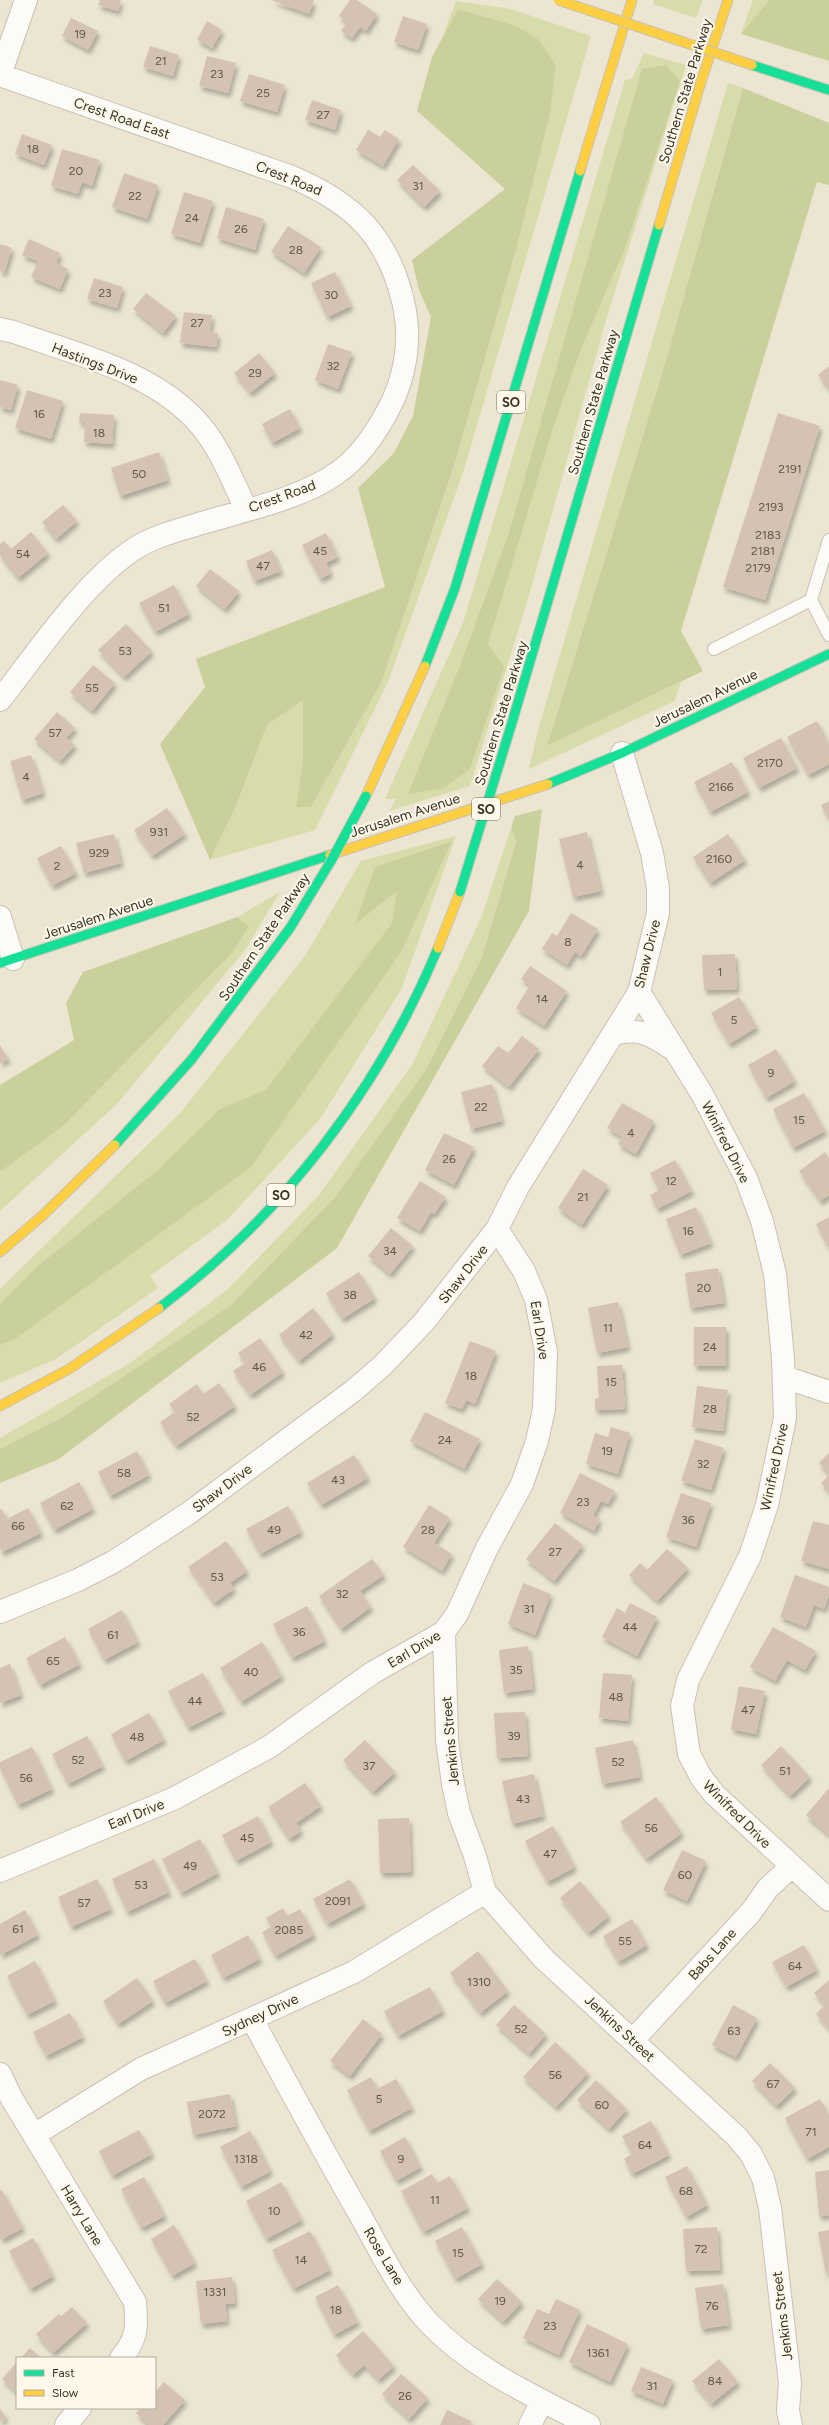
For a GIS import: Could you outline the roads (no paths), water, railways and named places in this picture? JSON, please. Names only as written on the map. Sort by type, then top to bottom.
[{"type":"main road","points":[[558,0],[829,90]]},
{"type":"main road","name":"Southern State Parkway","points":[[0,1252],[68,1192],[149,1110],[225,1019],[290,928],[331,861],[366,796],[417,687],[455,588],[632,0]]},
{"type":"main road","name":"Southern State Parkway","points":[[0,1406],[69,1368],[145,1319],[202,1273],[286,1189],[365,1087],[390,1045],[427,975],[460,892],[511,726],[700,85],[728,0]]},
{"type":"main road","name":"Jerusalem Avenue","points":[[7,961],[547,784],[622,752],[829,654]]},
{"type":"street","points":[[0,75],[26,0]]},
{"type":"street","name":"Crest Road East","points":[[0,75],[244,160]]},
{"type":"street","name":"Crest Road","points":[[0,700],[88,589],[114,564],[136,548],[160,536],[300,493],[331,478],[361,452],[379,428],[398,390],[405,362],[408,329],[400,287],[389,262],[376,239],[353,212],[334,197],[309,184],[244,160]]},
{"type":"street","name":"Hastings Drive","points":[[0,329],[134,376],[178,402],[202,427],[217,449],[246,509]]},
{"type":"street","name":"Shaw Drive","points":[[0,1612],[78,1580],[115,1561],[189,1513],[353,1391],[382,1366],[424,1322],[497,1229],[518,1187],[639,992],[658,914],[658,888],[652,853],[622,752]]},
{"type":"street","points":[[0,917],[7,961]]},
{"type":"street","name":"Winifred Drive","points":[[639,992],[702,1094],[746,1178],[762,1221],[775,1274],[784,1377],[785,1418],[767,1505],[750,1556],[727,1606],[698,1657],[688,1680],[682,1706],[689,1754],[701,1777],[714,1794],[791,1867],[829,1900]]},
{"type":"street","points":[[613,1034],[625,1031],[646,1033],[675,1051]]},
{"type":"street","name":"Earl Drive","points":[[0,1871],[175,1798],[268,1747],[372,1674],[444,1632],[457,1614],[487,1548],[522,1484],[537,1442],[544,1409],[546,1352],[536,1300],[524,1271],[497,1229]]},
{"type":"street","points":[[784,1377],[829,1392]]},
{"type":"street","name":"Jenkins Street","points":[[444,1632],[447,1740],[453,1784],[459,1813],[475,1856],[485,1892],[544,1959],[736,2136],[751,2154],[763,2178],[770,2208],[790,2383],[788,2411],[791,2425]]},
{"type":"street","name":"Babs Lane","points":[[633,2040],[751,1912],[768,1888],[791,1867]]},
{"type":"street","name":"Sydney Drive","points":[[34,2135],[141,2069],[360,1968],[485,1892]]},
{"type":"street","name":"Rose Lane","points":[[252,2019],[301,2111],[378,2246],[418,2311],[432,2326],[478,2366],[589,2425]]},
{"type":"street","name":"Harry Lane","points":[[0,2074],[12,2099],[134,2302],[137,2329],[130,2348],[122,2357]]},
{"type":"street","points":[[530,2425],[542,2401]]},
{"type":"street","points":[[66,2425],[79,2409]]},
{"type":"lane","points":[[829,540],[811,600],[829,635]]},
{"type":"lane","points":[[714,648],[811,600]]}]
